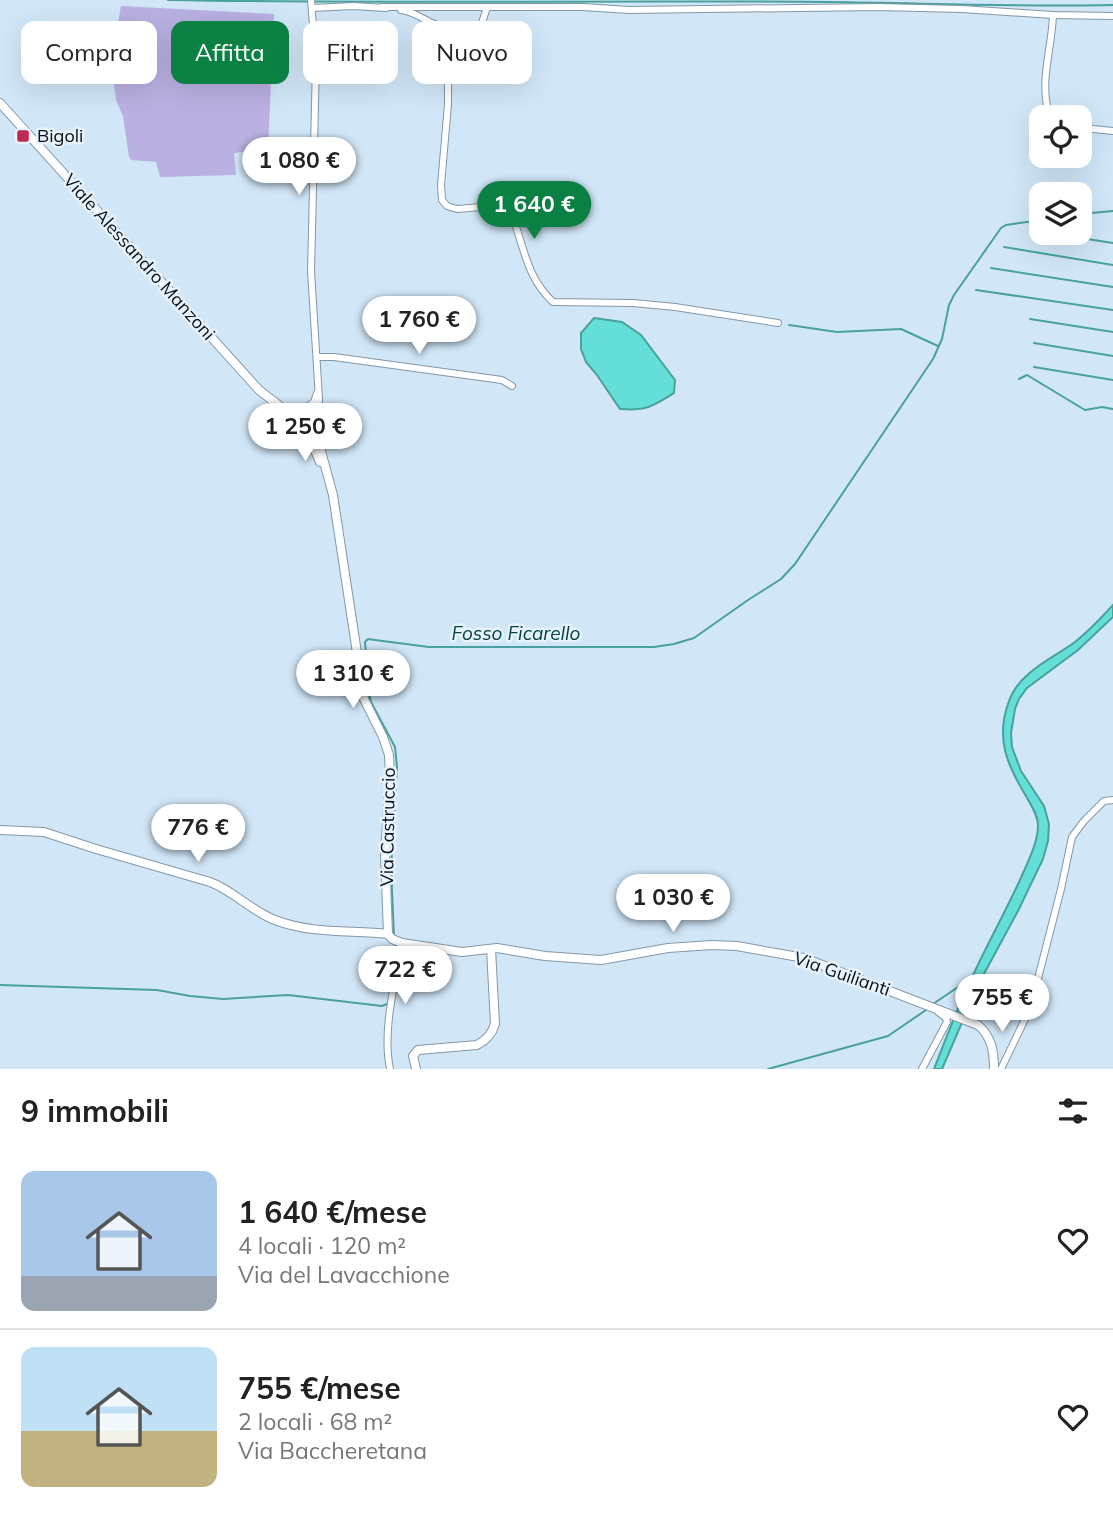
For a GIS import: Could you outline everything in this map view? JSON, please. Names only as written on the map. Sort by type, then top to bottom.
[{"type":"street","points":[[317,413],[319,399],[311,271],[316,63],[311,4],[382,7],[583,7],[629,10],[878,7],[1113,16]]},
{"type":"street","points":[[483,21],[487,6]]},
{"type":"street","points":[[382,7],[408,11],[428,21]]},
{"type":"street","points":[[1046,105],[1048,57],[1054,15]]},
{"type":"street","points":[[447,84],[442,200],[452,208],[507,206],[529,268],[537,284],[553,302],[633,303],[778,323]]},
{"type":"street","name":"Viale Alessandro Manzoni","points":[[0,103],[259,390],[281,407],[293,423]]},
{"type":"street","points":[[1092,129],[1113,131]]},
{"type":"street","points":[[317,357],[502,380],[512,386]]},
{"type":"street","points":[[318,384],[314,402],[295,415],[293,423],[298,432],[305,435],[313,446],[327,477]]},
{"type":"street","points":[[281,407],[314,410],[317,413],[321,421],[318,430],[319,444],[327,477]]},
{"type":"street","points":[[305,435],[318,430]]},
{"type":"street","name":"Via Castruccio","points":[[327,477],[333,495],[364,699],[389,755],[385,854],[395,940]]},
{"type":"street","points":[[1001,1069],[1026,1017],[1035,990],[1074,833],[1104,801],[1113,800]]},
{"type":"street","name":"Via Guilianti","points":[[0,830],[44,832],[210,882],[225,888],[250,908],[264,915],[305,929],[361,931],[462,952],[508,948],[545,956],[601,960],[668,948],[737,946],[804,958],[981,1027],[990,1041],[994,1054],[994,1069]]},
{"type":"street","points":[[390,1069],[387,1055],[395,940]]},
{"type":"street","points":[[416,1069],[413,1056],[418,1051],[477,1045],[493,1031],[495,1024],[491,949]]},
{"type":"street","points":[[922,1069],[947,1022],[937,1009]]},
{"type":"shaded area","points":[[121,6],[274,14],[274,21],[171,21],[171,84],[271,84],[268,149],[234,153],[236,175],[160,177],[156,162],[131,160],[114,84],[157,84],[157,21],[118,21]]},
{"type":"shaded area","points":[[594,318],[622,322],[641,335],[675,380],[674,393],[649,407],[620,409],[586,362],[581,349],[581,333]]},
{"type":"shaded area","points":[[1113,605],[1113,617],[1078,650],[1027,688],[1015,709],[1012,747],[1021,771],[1044,806],[1049,824],[1048,841],[1043,859],[979,983],[942,1069],[934,1069],[964,995],[1018,884],[1037,837],[1036,814],[1013,773],[1005,751],[1003,727],[1009,701],[1028,674],[1075,642]]},
{"type":"waterway","points":[[168,0],[1113,5]]},
{"type":"waterway","name":"Fosso Ficarello","points":[[1092,213],[1113,211]]},
{"type":"waterway","name":"Fosso Ficarello","points":[[394,936],[391,868],[397,767],[395,747],[371,702],[365,642],[368,639],[429,647],[654,647],[694,638],[781,579],[795,564],[933,359],[942,339],[949,305],[954,295],[1001,228],[1029,222]]},
{"type":"waterway","points":[[1092,240],[1113,243]]},
{"type":"waterway","points":[[1004,247],[1113,265]]},
{"type":"waterway","points":[[991,268],[1113,287]]},
{"type":"waterway","points":[[976,290],[1113,310]]},
{"type":"waterway","points":[[1030,319],[1113,332]]},
{"type":"waterway","points":[[789,325],[837,332],[901,329],[938,346]]},
{"type":"waterway","points":[[1034,343],[1113,356]]},
{"type":"waterway","points":[[1034,367],[1113,380]]},
{"type":"waterway","points":[[1019,379],[1027,375],[1085,410],[1102,407],[1113,409]]},
{"type":"waterway","name":"Fosso Ficarello","points":[[394,967],[395,945]]},
{"type":"waterway","points":[[933,1004],[970,981]]},
{"type":"waterway","name":"Fosso Ficarello","points":[[0,985],[157,990],[223,999],[288,995],[382,1006],[389,1003]]},
{"type":"waterway","points":[[768,1069],[888,1036],[926,1010]]},
{"type":"place","name":"Bigoli","points":[[23,136]]}]
